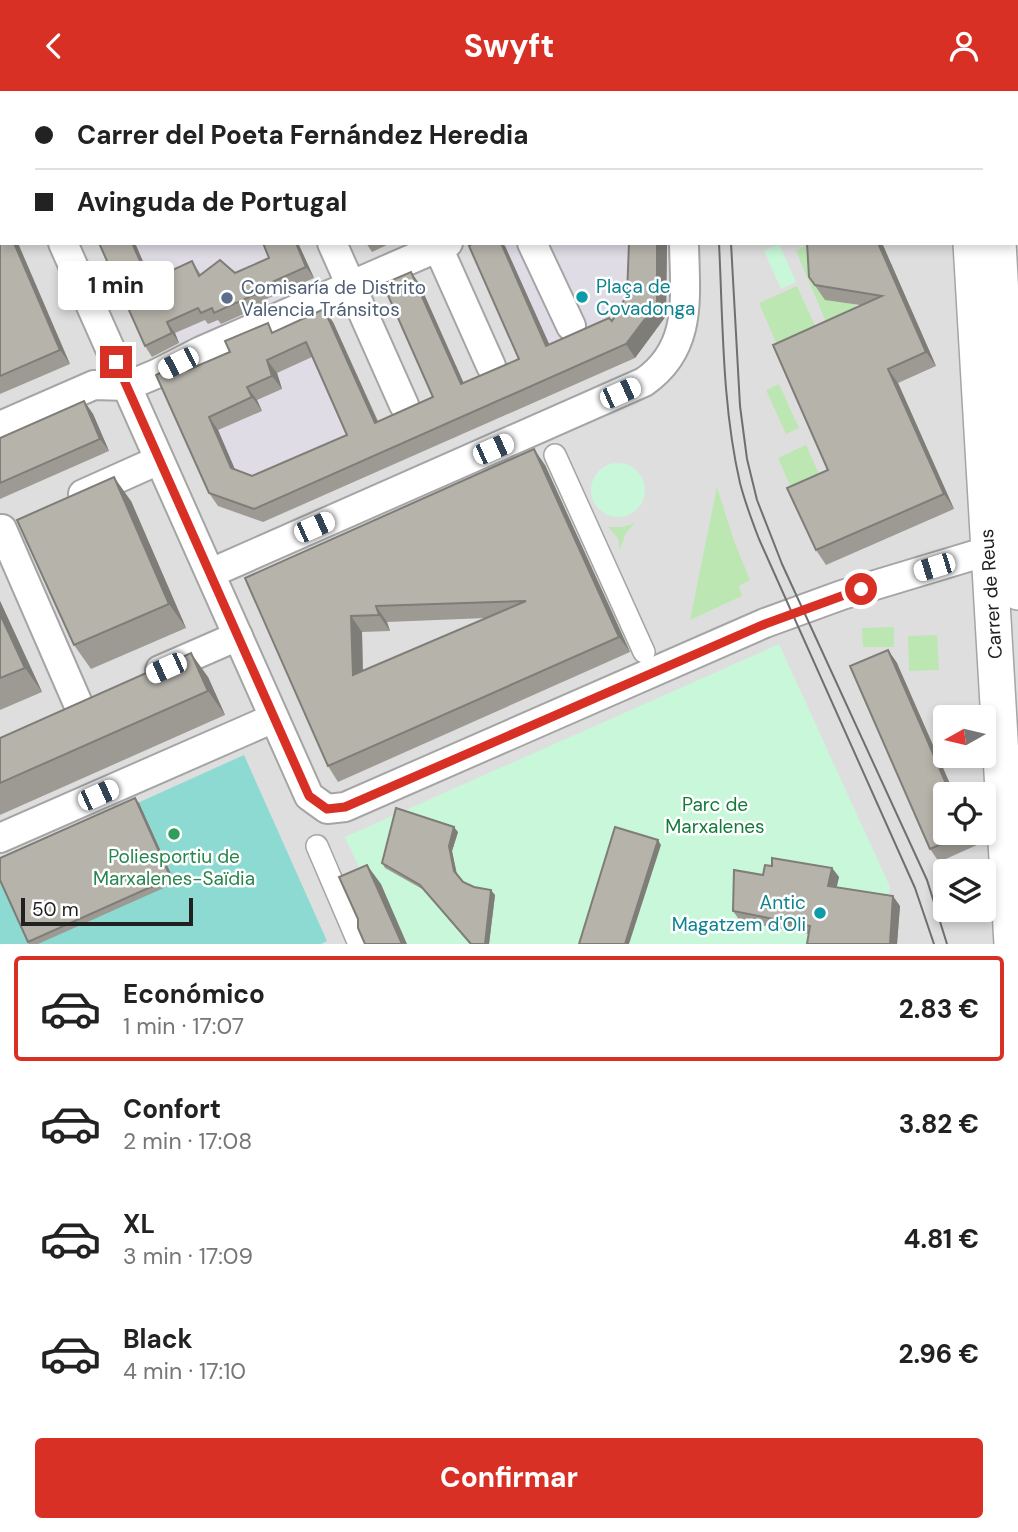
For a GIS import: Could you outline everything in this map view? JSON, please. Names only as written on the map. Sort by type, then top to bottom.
[{"type":"street","points":[[64,245],[309,796],[327,809],[345,807],[803,609],[1007,543]]},
{"type":"street","points":[[333,245],[404,405]]},
{"type":"street","points":[[0,426],[94,385],[127,386],[441,245],[491,366]]},
{"type":"street","points":[[533,245],[570,326]]},
{"type":"street","points":[[211,573],[644,383],[660,371],[671,357],[680,338],[684,317],[684,245]]},
{"type":"street","name":"Carrer de Reus","points":[[971,245],[1007,543],[1018,592]]},
{"type":"street","name":"Carrer de Reus","points":[[998,245],[1012,378],[1007,543],[1012,944]]},
{"type":"street","points":[[555,455],[644,652]]},
{"type":"street","points":[[61,503],[159,460]]},
{"type":"street","points":[[9,526],[80,705]]},
{"type":"street","points":[[138,680],[238,636]]},
{"type":"street","points":[[0,838],[274,718]]},
{"type":"street","points":[[317,846],[359,944]]},
{"type":"shaded area","points":[[0,245],[1018,245],[1018,944],[0,944]]},
{"type":"shaded area","points":[[136,245],[267,245],[356,448],[240,481],[165,386],[153,360],[181,347]],"holes":[[[273,295],[262,301],[264,307],[222,326],[219,319],[209,324],[206,319]],[[301,362],[275,373],[254,394],[223,377]]]},
{"type":"shaded area","name":"Plaça de Covadonga","points":[[472,245],[638,245],[636,308],[556,359],[506,247],[478,259]]},
{"type":"shaded area","name":"Poliesportiu de Marxalenes-Saïdia","points":[[244,755],[327,941],[321,944],[0,944],[0,865]]},
{"type":"green space","points":[[779,245],[796,282],[781,289],[764,251]]},
{"type":"green space","points":[[808,245],[830,245],[857,310],[827,324],[796,251]]},
{"type":"green space","points":[[797,286],[816,328],[777,345],[759,303]]},
{"type":"green space","points":[[779,384],[799,428],[786,434],[766,390]]},
{"type":"green space","points":[[806,445],[819,474],[791,488],[778,458]]},
{"type":"green space","points":[[623,463],[633,467],[641,475],[645,490],[641,505],[633,513],[613,517],[603,513],[595,505],[591,485],[595,475],[603,467]]},
{"type":"green space","points":[[717,487],[750,580],[739,586],[742,596],[690,620]]},
{"type":"green space","points":[[635,523],[626,533],[620,549],[618,538],[608,527],[623,527]]},
{"type":"green space","points":[[894,627],[894,647],[863,647],[862,628]]},
{"type":"green space","points":[[937,635],[939,670],[909,671],[908,636]]},
{"type":"green space","name":"Parc de Marxalenes","points":[[779,644],[890,887],[887,904],[900,906],[897,944],[407,944],[369,889],[345,837]]},
{"type":"building","points":[[0,245],[15,245],[60,350],[0,376]]},
{"type":"building","points":[[100,245],[133,245],[149,281],[192,261],[199,276],[220,260],[235,273],[269,258],[264,245],[297,245],[306,267],[254,290],[256,294],[214,313],[212,308],[201,313],[198,308],[167,322],[172,333],[145,346]]},
{"type":"building","points":[[502,245],[546,346],[609,318],[612,321],[627,295],[629,245],[657,245],[657,303],[626,344],[254,509],[209,493],[156,375],[184,361],[188,370],[230,352],[225,341],[268,323],[272,333],[324,309],[375,423],[433,397],[383,284],[411,272],[461,384],[519,359],[469,246]],"holes":[[[306,342],[347,435],[252,476],[231,468],[209,417],[252,397],[247,387],[272,376],[267,360]]]},
{"type":"building","points":[[807,245],[879,245],[926,352],[888,369],[944,494],[816,550],[787,488],[828,470],[773,345],[882,296],[815,285],[809,277]]},
{"type":"building","points":[[84,401],[100,439],[0,483],[0,438]]},
{"type":"building","points":[[534,449],[619,637],[328,766],[245,578]],"holes":[[[526,601],[353,675],[351,616],[379,615],[376,606]]]},
{"type":"building","points":[[114,477],[169,604],[74,645],[17,520]]},
{"type":"building","points":[[0,614],[25,668],[0,678]]},
{"type":"building","points":[[888,650],[933,754],[933,768],[939,768],[945,782],[933,782],[933,845],[939,845],[930,849],[850,666]]},
{"type":"building","points":[[191,653],[208,691],[0,783],[0,738]]},
{"type":"building","points":[[135,798],[171,878],[28,942],[0,880],[0,858]]},
{"type":"building","points":[[396,808],[454,827],[449,846],[454,871],[463,882],[491,890],[485,944],[471,944],[420,885],[382,863]]},
{"type":"building","points":[[615,827],[658,840],[625,944],[579,944]]},
{"type":"building","name":"Antic Magatzem d'Oli","points":[[772,858],[832,868],[828,886],[893,896],[890,944],[807,944],[810,926],[733,911],[734,870],[763,875],[765,865],[772,866]]},
{"type":"building","points":[[367,865],[402,944],[365,944],[358,928],[358,919],[339,877]]},
{"type":"tram line","points":[[719,245],[726,394],[734,454],[744,497],[759,539],[915,888],[934,944]]},
{"type":"tram line","points":[[731,245],[740,406],[747,459],[757,500],[782,564],[927,880],[947,944]]},
{"type":"place","name":"Plaça de Covadonga","points":[[582,297]]},
{"type":"place","name":"Comisaría de Distrito Valencia Tránsitos","points":[[227,298]]},
{"type":"place","name":"Poliesportiu de Marxalenes-Saïdia","points":[[174,834]]},
{"type":"place","name":"Antic Magatzem d'Oli","points":[[820,913]]},
{"type":"route","points":[[116,362],[309,796],[327,809],[345,807],[765,624],[861,589]]}]
